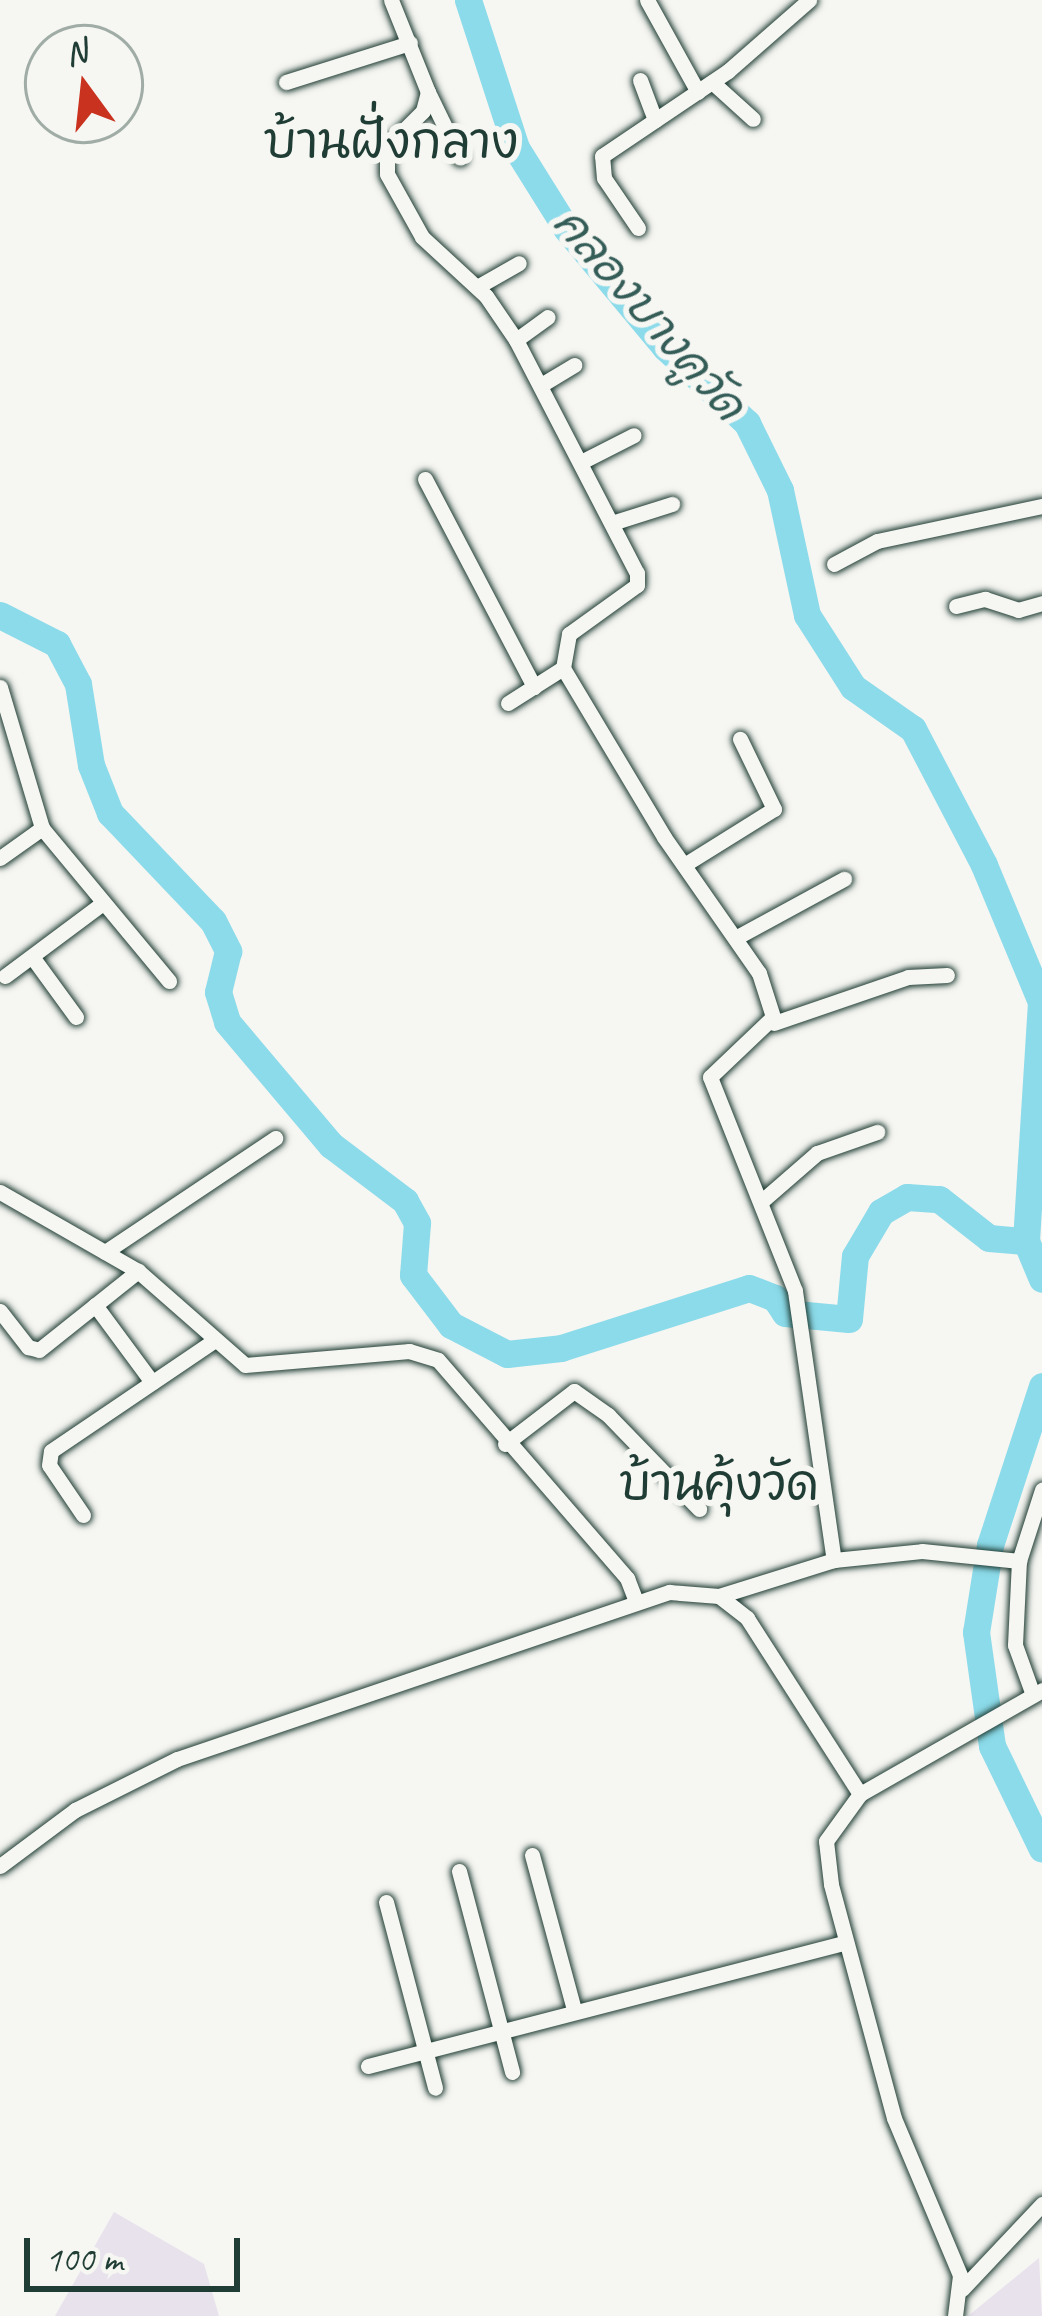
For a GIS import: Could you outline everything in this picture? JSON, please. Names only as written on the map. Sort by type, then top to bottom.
[{"type":"street","points":[[391,0],[460,158]]},
{"type":"street","points":[[647,0],[705,87],[752,119]]},
{"type":"street","points":[[638,228],[600,160],[705,87],[809,0]]},
{"type":"street","points":[[286,82],[410,43]]},
{"type":"street","points":[[640,80],[655,120]]},
{"type":"street","points":[[428,92],[383,164],[413,225],[477,287],[516,340],[615,522],[637,585],[569,634],[563,668],[684,865],[759,973],[774,1023]]},
{"type":"street","points":[[477,287],[519,263]]},
{"type":"street","points":[[516,340],[548,317]]},
{"type":"street","points":[[541,385],[574,365]]},
{"type":"street","points":[[580,462],[634,435]]},
{"type":"street","points":[[425,479],[534,687]]},
{"type":"street","points":[[615,522],[672,505]]},
{"type":"street","points":[[834,564],[877,542],[1042,506]]},
{"type":"street","points":[[956,605],[986,599],[1018,610],[1042,603]]},
{"type":"street","points":[[508,703],[563,668]]},
{"type":"street","points":[[0,687],[7,740],[42,828],[99,905],[169,981]]},
{"type":"street","points":[[684,865],[774,809],[740,740]]},
{"type":"street","points":[[0,858],[42,828]]},
{"type":"street","points":[[737,937],[844,879]]},
{"type":"street","points":[[5,976],[99,905]]},
{"type":"street","points":[[33,958],[76,1017]]},
{"type":"street","points":[[834,1560],[809,1429],[806,1348],[796,1300],[763,1200],[710,1077],[774,1023],[908,977],[947,975]]},
{"type":"street","points":[[763,1200],[817,1153],[877,1132]]},
{"type":"street","points":[[105,1252],[275,1138]]},
{"type":"street","points":[[0,1192],[139,1271],[245,1365],[409,1351],[438,1360],[505,1444],[627,1578],[636,1602]]},
{"type":"street","points":[[2,1318],[39,1350],[139,1271]]},
{"type":"street","points":[[95,1305],[152,1382]]},
{"type":"street","points":[[83,1515],[47,1458],[215,1340]]},
{"type":"street","points":[[505,1444],[574,1391],[608,1415],[699,1509]]},
{"type":"street","points":[[962,2289],[898,2132],[846,1942],[826,1841],[860,1794],[1038,1692],[1015,1646],[1014,1561],[1042,1490]]},
{"type":"street","points":[[0,1866],[75,1810],[177,1759],[669,1592],[719,1596],[834,1560],[937,1553],[1014,1561]]},
{"type":"street","points":[[719,1596],[761,1637],[860,1794]]},
{"type":"street","points":[[532,1855],[574,2010]]},
{"type":"street","points":[[459,1871],[512,2072]]},
{"type":"street","points":[[386,1902],[435,2088]]},
{"type":"street","points":[[368,2066],[846,1942]]},
{"type":"street","points":[[955,2316],[962,2289],[1042,2204]]},
{"type":"shaded area","points":[[114,2212],[204,2264],[219,2316],[55,2316]]},
{"type":"shaded area","points":[[1039,2258],[1042,2316],[968,2316]]},
{"type":"waterway","name":"คลองบางคูวัด","points":[[468,0],[516,148],[566,228],[665,347],[747,423],[780,490],[807,615],[853,687],[913,729],[984,865],[1041,1002],[1026,1241],[1042,1279]]},
{"type":"waterway","points":[[0,615],[57,644],[78,684],[91,765],[110,813],[213,921],[228,951],[218,992],[227,1022],[331,1145],[405,1201],[417,1223],[413,1275],[451,1325],[507,1354],[561,1348],[749,1288],[775,1298],[785,1313],[849,1319],[855,1256],[881,1212],[907,1197],[939,1199],[989,1238],[1026,1241]]},
{"type":"waterway","name":"คลองบางคูวัด","points":[[1042,1386],[990,1545],[976,1632],[992,1746],[1042,1849]]},
{"type":"district","name":"บ้านฝั่งกลาง","points":[[391,142]]},
{"type":"district","name":"บ้านคุ้งวัด","points":[[719,1484]]}]
